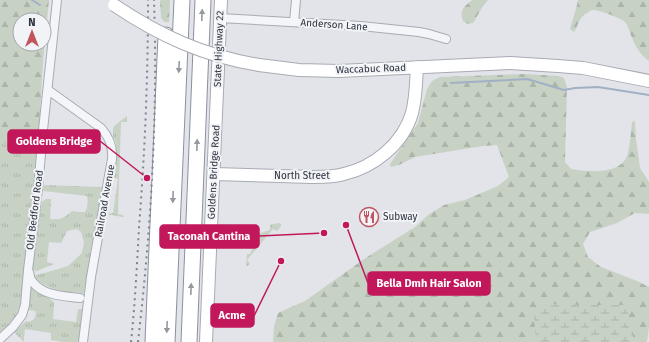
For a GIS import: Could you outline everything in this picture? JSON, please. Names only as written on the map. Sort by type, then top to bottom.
[{"type":"highway","points":[[167,342],[182,0]]},
{"type":"highway","points":[[189,342],[203,0]]},
{"type":"highway","points":[[153,342],[166,35]]},
{"type":"main road","name":"State Highway 22","points":[[217,97],[221,0]]},
{"type":"main road","name":"Waccabuc Road","points":[[111,2],[136,19],[184,44],[224,58],[259,65],[300,70],[325,71],[510,63],[583,68],[649,81]]},
{"type":"main road","name":"North Street","points":[[214,174],[330,177],[343,175],[369,165],[381,157],[392,146],[407,125],[415,100],[417,67]]},
{"type":"main road","name":"Goldens Bridge Road","points":[[206,342],[217,97]]},
{"type":"street","name":"Old Bedford Road","points":[[0,339],[13,327],[22,315],[25,305],[57,0]]},
{"type":"street","points":[[294,22],[296,0]]},
{"type":"street","name":"Anderson Lane","points":[[220,18],[362,26],[419,32],[446,39]]},
{"type":"street","name":"Railroad Avenue","points":[[48,90],[101,128],[109,138],[112,152],[91,277],[83,342]]},
{"type":"street","points":[[28,270],[31,281],[37,287],[46,292],[61,296],[80,298]]},
{"type":"green space","points":[[0,0],[49,0],[48,12],[12,12],[12,52],[44,52],[38,145],[0,141]]},
{"type":"green space","points":[[160,0],[170,0],[169,22],[164,22],[161,18]]},
{"type":"green space","points":[[472,0],[488,0],[473,23],[468,24],[463,21],[462,11]]},
{"type":"green space","points":[[578,0],[649,0],[649,61],[638,49],[626,23],[615,16],[592,10],[581,18],[574,32],[570,29]]},
{"type":"green space","points":[[525,74],[559,76],[564,78],[567,87],[565,162],[571,169],[602,171],[618,166],[627,156],[630,144],[632,122],[635,121],[640,168],[649,182],[649,214],[635,213],[617,223],[590,232],[583,244],[588,257],[601,267],[649,287],[649,327],[647,342],[273,342],[274,326],[278,313],[305,301],[367,257],[415,227],[428,215],[444,205],[465,200],[498,186],[509,177],[497,145],[415,157],[399,165],[391,167],[390,164],[418,123],[427,89],[432,81],[440,77]]},
{"type":"green space","points":[[127,116],[127,122],[121,122],[118,214],[123,215],[124,217],[122,217],[107,214],[113,213],[118,179],[114,178],[117,155],[113,130],[114,126]]},
{"type":"green space","points":[[0,140],[37,144],[31,215],[20,305],[15,318],[0,333]]},
{"type":"green space","points":[[42,185],[102,187],[84,293],[64,291],[50,287],[38,281],[33,276],[68,266],[82,253],[84,242],[81,232],[77,229],[67,231],[61,243],[49,242],[47,262],[54,264],[37,271],[32,270],[39,211],[42,202],[46,199],[51,199],[50,219],[60,219],[72,211],[85,212],[88,204],[87,196],[44,191],[42,190]]},
{"type":"green space","points":[[278,223],[281,224],[281,226],[277,231],[273,229],[247,260],[250,263],[247,266],[246,265],[247,254],[250,254],[252,250],[253,237],[248,236],[249,232],[252,231],[254,235],[270,230],[270,225]]},
{"type":"green space","points":[[31,286],[54,302],[53,319],[76,322],[78,309],[83,309],[79,342],[51,340],[51,333],[25,329],[24,342],[14,332],[26,321],[29,322],[34,319],[36,314],[35,311],[29,310]]},
{"type":"green space","points":[[543,304],[623,305],[627,307],[634,342],[536,342],[534,313]]},
{"type":"waterway","points":[[32,0],[40,5]]},
{"type":"waterway","points":[[451,83],[527,79],[564,90],[598,87],[649,95]]},
{"type":"railway","points":[[131,342],[136,284],[147,85],[148,0]]},
{"type":"railway","points":[[138,342],[147,257],[154,129],[154,0]]},
{"type":"place","name":"Goldens Bridge","points":[[147,178]]},
{"type":"place","name":"Subway","points":[[369,217]]},
{"type":"place","name":"Bella Dmh Hair Salon","points":[[346,225]]},
{"type":"place","name":"Taconah Cantina","points":[[324,233]]},
{"type":"place","name":"Acme","points":[[281,261]]}]
